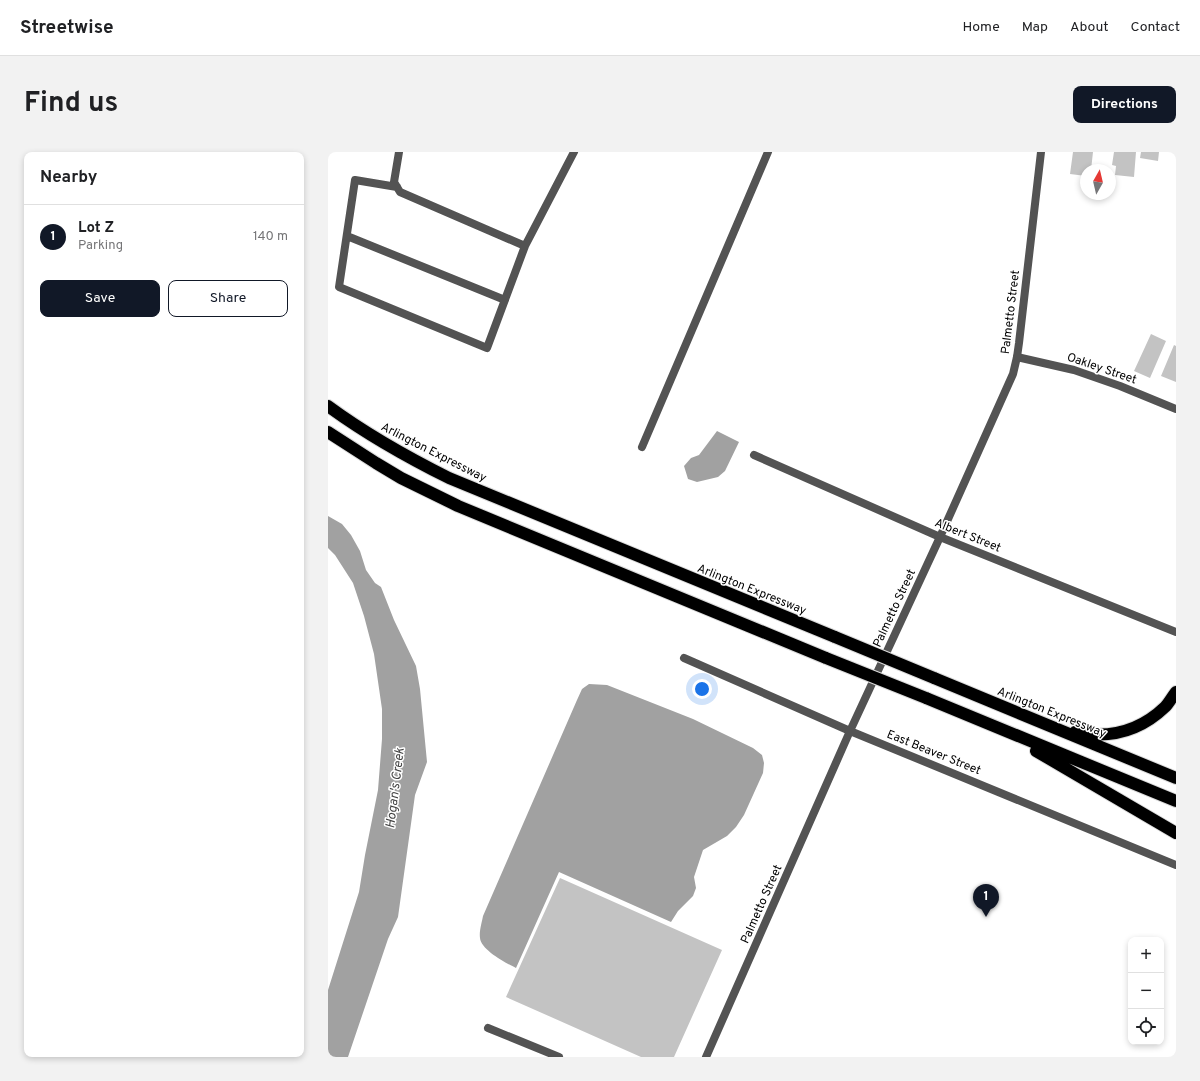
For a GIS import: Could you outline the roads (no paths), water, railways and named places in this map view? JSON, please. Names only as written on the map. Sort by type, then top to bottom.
[{"type":"highway","name":"Arlington Expressway","points":[[328,406],[395,450],[449,478],[1176,778]]},
{"type":"highway","points":[[328,432],[395,474],[458,506],[1176,801]]},
{"type":"highway","points":[[1054,728],[1099,735],[1119,732],[1136,727],[1152,718],[1166,706],[1176,692]]},
{"type":"highway","points":[[989,725],[1075,773],[1176,833]]},
{"type":"street","points":[[399,152],[394,182],[400,192],[525,246]]},
{"type":"street","points":[[397,186],[355,180],[339,287],[487,348],[525,246],[574,152]]},
{"type":"street","points":[[642,447],[768,152]]},
{"type":"street","name":"Palmetto Street","points":[[706,1057],[850,731],[940,538],[1013,374],[1017,357],[1041,152]]},
{"type":"street","points":[[347,236],[505,300]]},
{"type":"street","name":"Oakley Street","points":[[1017,357],[1074,370],[1120,386],[1176,409]]},
{"type":"street","name":"Albert Street","points":[[754,455],[940,538],[1176,632]]},
{"type":"street","name":"East Beaver Street","points":[[684,658],[850,731],[1176,865]]},
{"type":"street","points":[[488,1028],[559,1057]]},
{"type":"water","points":[[717,431],[739,442],[725,471],[718,477],[697,482],[688,479],[684,466],[691,458],[699,455]]},
{"type":"water","name":"Hogan's Creek","points":[[328,516],[342,524],[351,535],[360,551],[366,570],[375,583],[381,587],[394,620],[416,666],[420,689],[427,762],[415,795],[398,917],[388,939],[348,1057],[328,1057],[328,990],[359,892],[378,790],[382,739],[382,709],[374,654],[353,583],[335,555],[328,548]]},
{"type":"water","points":[[589,684],[607,685],[693,719],[753,748],[762,755],[764,763],[763,773],[744,815],[736,827],[727,836],[703,850],[694,877],[696,888],[693,896],[678,911],[671,922],[559,872],[516,968],[495,956],[481,943],[480,932],[483,916],[582,689]]},
{"type":"place","name":"Lot Z","points":[[986,917]]}]
